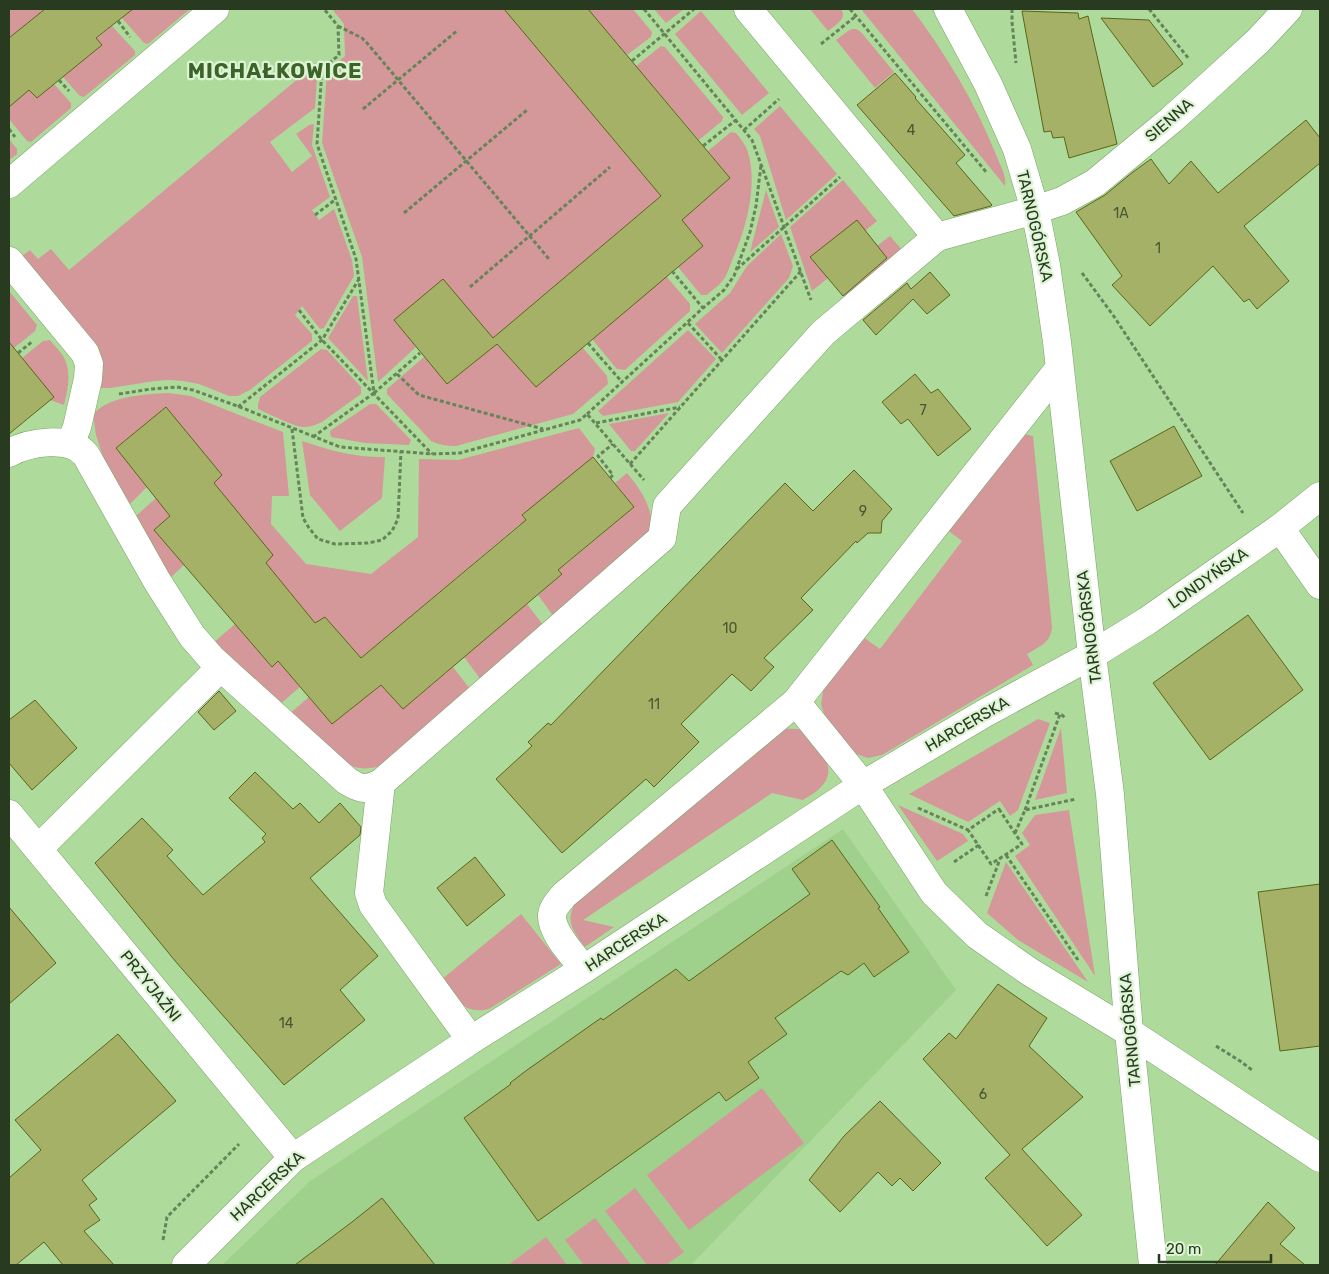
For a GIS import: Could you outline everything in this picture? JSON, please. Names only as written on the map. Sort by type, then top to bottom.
[{"type":"street","points":[[9,184],[215,9]]},
{"type":"street","points":[[9,453],[38,444],[58,442],[70,444],[82,450],[157,581],[192,636],[212,659],[347,781],[356,787],[368,788],[381,783],[662,538],[667,506],[823,333],[937,237],[748,9]]},
{"type":"street","name":"TARNOGÓRSKA","points":[[948,9],[988,84],[1017,149],[1035,210],[1046,265],[1057,342],[1092,655],[1110,794],[1129,1032],[1153,1265]]},
{"type":"street","name":"SIENNA","points":[[937,237],[1062,201],[1094,183],[1171,120],[1258,41],[1288,9]]},
{"type":"street","points":[[9,261],[85,353],[89,364],[88,379],[78,427],[70,444]]},
{"type":"street","points":[[584,969],[560,938],[553,925],[552,914],[556,904],[564,895],[796,702],[1059,369]]},
{"type":"street","name":"LONDYŃSKA","points":[[1092,655],[1147,622],[1280,528],[1320,496]]},
{"type":"street","points":[[1280,528],[1320,585]]},
{"type":"street","name":"HARCERSKA","points":[[186,1265],[293,1158],[863,785],[985,713],[1092,655]]},
{"type":"street","points":[[38,849],[221,667]]},
{"type":"street","points":[[796,702],[863,785],[934,893],[976,936],[1030,972],[1129,1032],[1320,1156]]},
{"type":"street","points":[[381,783],[369,893],[373,905],[471,1040]]},
{"type":"street","name":"PRZYJAŹNI","points":[[9,814],[293,1158]]},
{"type":"path","points":[[324,9],[338,26],[362,38],[549,259]]},
{"type":"path","points":[[644,9],[752,140],[823,333]]},
{"type":"path","points":[[632,61],[694,9]]},
{"type":"path","points":[[850,9],[1003,191],[1007,218]]},
{"type":"path","points":[[1149,9],[1210,85]]},
{"type":"path","points":[[118,21],[133,40]]},
{"type":"path","points":[[338,26],[339,55],[322,69],[317,144],[356,259],[374,393]]},
{"type":"path","points":[[363,109],[458,30]]},
{"type":"path","points":[[404,213],[527,110]]},
{"type":"path","points":[[703,146],[736,120]]},
{"type":"path","points":[[83,401],[151,389],[177,388],[192,390],[340,447],[432,454],[460,453],[580,420],[724,290],[734,276],[750,232],[756,206],[761,163]]},
{"type":"path","points":[[470,287],[610,167]]},
{"type":"path","points":[[737,269],[840,177]]},
{"type":"path","points":[[315,215],[336,200]]},
{"type":"path","points":[[672,271],[704,308]]},
{"type":"path","points":[[630,464],[801,271]]},
{"type":"path","points":[[1081,272],[1113,315],[1246,517]]},
{"type":"path","points":[[238,407],[322,340],[359,279]]},
{"type":"path","points":[[299,310],[322,340],[432,454]]},
{"type":"path","points":[[688,322],[722,360]]},
{"type":"path","points":[[588,343],[622,382]]},
{"type":"path","points":[[313,437],[374,393],[420,352]]},
{"type":"path","points":[[397,374],[418,395],[544,430]]},
{"type":"path","points":[[595,423],[681,407]]},
{"type":"path","points":[[587,414],[667,506]]},
{"type":"path","points":[[292,428],[304,518],[308,528],[318,539],[335,544],[368,543],[382,540],[392,531],[398,519],[401,451]]},
{"type":"path","points":[[610,478],[614,475],[598,456],[613,444]]},
{"type":"path","points":[[1015,833],[1060,714]]},
{"type":"path","points":[[1025,810],[1080,799]]},
{"type":"path","points":[[911,804],[968,830],[992,864],[1022,844],[999,809],[968,830]]},
{"type":"path","points":[[950,865],[978,845]]},
{"type":"path","points":[[1006,855],[1084,968]]},
{"type":"path","points":[[162,1244],[167,1217],[243,1140]]},
{"type":"shaded area","points":[[9,9],[45,9],[9,38]]},
{"type":"shaded area","points":[[132,9],[190,9],[148,44],[144,43],[122,18]]},
{"type":"shaded area","points":[[332,9],[504,9],[661,196],[493,338],[443,280],[394,320],[416,347],[378,382],[362,257],[322,143],[327,71],[345,56],[344,24]]},
{"type":"shaded area","points":[[588,9],[633,9],[652,32],[651,37],[627,55]]},
{"type":"shaded area","points":[[654,9],[684,9],[666,23]]},
{"type":"shaded area","points":[[810,9],[841,9],[843,16],[840,22],[828,31]]},
{"type":"shaded area","points":[[861,9],[912,9],[937,44],[980,118],[1003,171],[1005,186]]},
{"type":"shaded area","points":[[701,11],[769,93],[742,115],[675,34]]},
{"type":"shaded area","points":[[112,26],[135,51],[135,55],[84,97],[80,96],[63,77],[101,45],[96,39]]},
{"type":"shaded area","points":[[852,29],[861,32],[894,72],[875,88],[836,40]]},
{"type":"shaded area","points":[[661,46],[665,47],[723,117],[722,121],[699,140],[636,66]]},
{"type":"shaded area","points":[[318,62],[315,108],[270,142],[292,172],[312,156],[296,134],[309,125],[314,124],[312,145],[330,197],[312,210],[319,220],[334,209],[352,260],[354,276],[324,328],[320,329],[302,306],[295,315],[312,334],[312,341],[250,390],[238,396],[229,396],[199,384],[169,380],[110,388],[98,386],[21,257],[30,250],[38,259],[51,249],[69,270]]},
{"type":"shaded area","points":[[54,84],[71,103],[71,108],[31,142],[27,141],[9,119],[9,107],[29,90],[37,98]]},
{"type":"shaded area","points":[[780,106],[837,174],[786,220],[760,136],[754,129]]},
{"type":"shaded area","points":[[731,132],[736,133],[740,138],[749,156],[752,181],[749,208],[738,247],[725,277],[707,295],[701,295],[678,267],[703,246],[682,220],[730,178],[708,151]]},
{"type":"shaded area","points":[[9,139],[17,149],[17,154],[9,160]]},
{"type":"shaded area","points":[[843,180],[877,221],[865,231],[828,278],[812,291],[790,227]]},
{"type":"shaded area","points":[[766,190],[779,227],[750,252]]},
{"type":"shaded area","points":[[781,234],[793,266],[789,278],[722,353],[695,324],[730,293],[747,266]]},
{"type":"shaded area","points":[[890,236],[902,250],[846,299],[842,295],[886,257],[877,246]]},
{"type":"shaded area","points":[[666,276],[690,304],[690,311],[625,370],[617,369],[592,339]]},
{"type":"shaded area","points":[[9,291],[37,325],[35,331],[14,348],[9,342]]},
{"type":"shaded area","points":[[353,296],[357,296],[368,381],[328,338]]},
{"type":"shaded area","points":[[688,330],[716,359],[678,402],[603,416],[598,411]]},
{"type":"shaded area","points":[[50,340],[63,356],[68,368],[68,386],[64,405],[50,400],[22,358],[43,341]]},
{"type":"shaded area","points":[[497,344],[535,386],[583,348],[607,376],[608,384],[573,414],[456,446],[443,445],[431,441],[387,394],[387,389],[424,357],[447,384]]},
{"type":"shaded area","points":[[321,349],[327,350],[361,387],[361,394],[322,422],[308,427],[293,424],[258,409],[260,397]]},
{"type":"shaded area","points":[[168,393],[191,396],[283,432],[289,496],[272,496],[271,524],[306,564],[371,574],[418,537],[419,459],[458,460],[579,428],[595,449],[593,457],[522,516],[564,566],[634,507],[615,483],[627,473],[644,498],[650,512],[653,528],[557,621],[538,595],[562,574],[520,524],[361,658],[325,617],[315,623],[266,563],[272,555],[214,483],[222,475],[166,407],[116,448],[147,487],[129,505],[103,457],[96,435],[93,415],[107,404],[127,397]]},
{"type":"shaded area","points":[[370,404],[376,404],[411,440],[409,445],[365,443],[331,437],[330,431]]},
{"type":"shaded area","points":[[669,413],[635,451],[631,451],[609,424]]},
{"type":"shaded area","points":[[1024,434],[1033,436],[1052,627],[1047,641],[1027,654],[1033,665],[882,755],[868,758],[856,754],[847,747],[825,717],[821,704],[824,685],[860,635],[880,649],[962,541],[942,526]]},
{"type":"shaded area","points":[[302,441],[343,453],[385,457],[382,498],[340,531],[310,495]]},
{"type":"shaded area","points":[[156,498],[171,516],[154,530],[184,565],[170,578],[135,517]]},
{"type":"shaded area","points":[[527,604],[547,630],[484,684],[464,657]]},
{"type":"shaded area","points":[[235,624],[271,666],[278,661],[300,687],[278,706],[213,643]]},
{"type":"shaded area","points":[[453,667],[473,693],[389,763],[378,767],[359,768],[344,762],[288,715],[309,697],[332,724],[381,685],[403,709]]},
{"type":"shaded area","points":[[1038,719],[1050,723],[1018,810],[1010,816],[1000,801],[968,822],[909,794]]},
{"type":"shaded area","points":[[1061,728],[1067,793],[1035,800]]},
{"type":"shaded area","points":[[784,729],[804,731],[824,756],[828,772],[825,782],[821,787],[803,800],[772,793],[583,920],[614,927],[585,947],[571,924],[571,913],[577,899]]},
{"type":"shaded area","points":[[898,805],[963,834],[968,841],[937,861]]},
{"type":"shaded area","points":[[1069,810],[1095,976],[1015,856],[1030,845],[1022,833],[1035,815]]},
{"type":"shaded area","points":[[843,829],[956,990],[691,1265],[222,1265],[310,1181]]},
{"type":"shaded area","points":[[1006,862],[1088,982],[1018,940],[987,913]]},
{"type":"shaded area","points":[[521,914],[561,964],[489,1009],[472,1010],[460,1004],[441,980]]},
{"type":"shaded area","points":[[762,1088],[804,1143],[689,1230],[647,1175]]},
{"type":"shaded area","points":[[635,1188],[684,1252],[666,1265],[647,1265],[605,1211]]},
{"type":"shaded area","points":[[595,1218],[631,1265],[584,1265],[565,1240]]},
{"type":"shaded area","points":[[546,1237],[567,1265],[508,1265]]},
{"type":"building","points":[[45,9],[133,9],[96,38],[102,45],[37,98],[29,90],[9,107],[9,38]]},
{"type":"building","points":[[504,9],[588,9],[730,178],[682,220],[703,246],[536,387],[497,344],[447,384],[394,320],[443,279],[493,338],[661,196]]},
{"type":"building","points":[[1022,11],[1078,13],[1079,19],[1088,16],[1117,144],[1069,158],[1064,137],[1053,138],[1051,131],[1044,132]]},
{"type":"building","points":[[1101,18],[1149,20],[1183,64],[1153,87]]},
{"type":"building","points":[[895,73],[965,155],[956,163],[991,206],[954,216],[857,105]]},
{"type":"building","points":[[1306,120],[1320,138],[1320,163],[1244,226],[1289,281],[1257,309],[1249,299],[1244,302],[1213,266],[1150,326],[1112,285],[1122,276],[1076,212],[1105,195],[1151,159],[1169,184],[1191,161],[1218,193]]},
{"type":"building","points":[[857,220],[887,258],[843,296],[810,257]]},
{"type":"building","points":[[930,272],[950,295],[927,314],[913,299],[876,335],[863,320],[907,283],[911,289]]},
{"type":"building","points":[[9,342],[54,397],[9,434]]},
{"type":"building","points":[[915,374],[931,393],[938,389],[971,429],[938,456],[908,419],[901,424],[882,402]]},
{"type":"building","points":[[166,407],[222,475],[214,483],[273,555],[266,563],[315,623],[325,617],[361,658],[526,520],[522,515],[593,457],[634,507],[558,570],[562,574],[403,709],[381,685],[332,724],[278,661],[272,667],[154,530],[170,516],[116,448]]},
{"type":"building","points":[[1174,426],[1202,476],[1137,511],[1110,461]]},
{"type":"building","points":[[854,470],[892,509],[882,521],[881,533],[868,533],[857,543],[856,541],[801,598],[813,610],[764,658],[774,667],[751,691],[732,674],[681,724],[699,742],[654,787],[646,779],[562,853],[496,779],[532,746],[528,742],[548,723],[551,725],[785,483],[813,511]]},
{"type":"building","points":[[1248,615],[1303,690],[1210,760],[1153,683]]},
{"type":"building","points":[[219,691],[236,711],[214,730],[198,712]]},
{"type":"building","points":[[35,700],[77,748],[32,790],[9,763],[9,720]]},
{"type":"building","points":[[255,772],[293,809],[300,803],[319,823],[340,803],[361,827],[360,835],[310,878],[378,956],[340,990],[365,1020],[284,1085],[176,962],[95,863],[142,818],[173,850],[167,856],[203,895],[265,842],[262,838],[266,834],[229,798]]},
{"type":"building","points":[[832,840],[880,907],[878,908],[909,952],[874,977],[864,963],[848,975],[841,971],[775,1018],[787,1034],[748,1062],[759,1078],[726,1101],[719,1092],[538,1221],[464,1118],[527,1070],[601,1018],[603,1020],[676,969],[689,981],[810,894],[792,869]]},
{"type":"building","points":[[475,857],[505,895],[467,926],[437,888]]},
{"type":"building","points":[[1320,884],[1320,1046],[1280,1051],[1258,892]]},
{"type":"building","points":[[9,907],[56,963],[9,1004]]},
{"type":"building","points":[[998,984],[1047,1018],[1029,1046],[1083,1097],[1022,1149],[1082,1215],[1047,1246],[985,1178],[1010,1155],[923,1059],[949,1033],[956,1039]]},
{"type":"building","points":[[118,1034],[176,1101],[82,1180],[97,1199],[89,1205],[100,1220],[84,1231],[114,1265],[63,1265],[44,1242],[16,1265],[9,1265],[9,1178],[41,1150],[15,1120]]},
{"type":"building","points":[[880,1101],[941,1163],[913,1191],[900,1178],[892,1186],[878,1172],[840,1212],[809,1180],[844,1136]]},
{"type":"building","points":[[382,1198],[435,1265],[295,1265],[352,1222]]},
{"type":"building","points":[[1268,1202],[1295,1228],[1280,1244],[1305,1265],[1215,1265]]},
{"type":"district","name":"MICHAŁKOWICE","points":[[275,70]]}]
